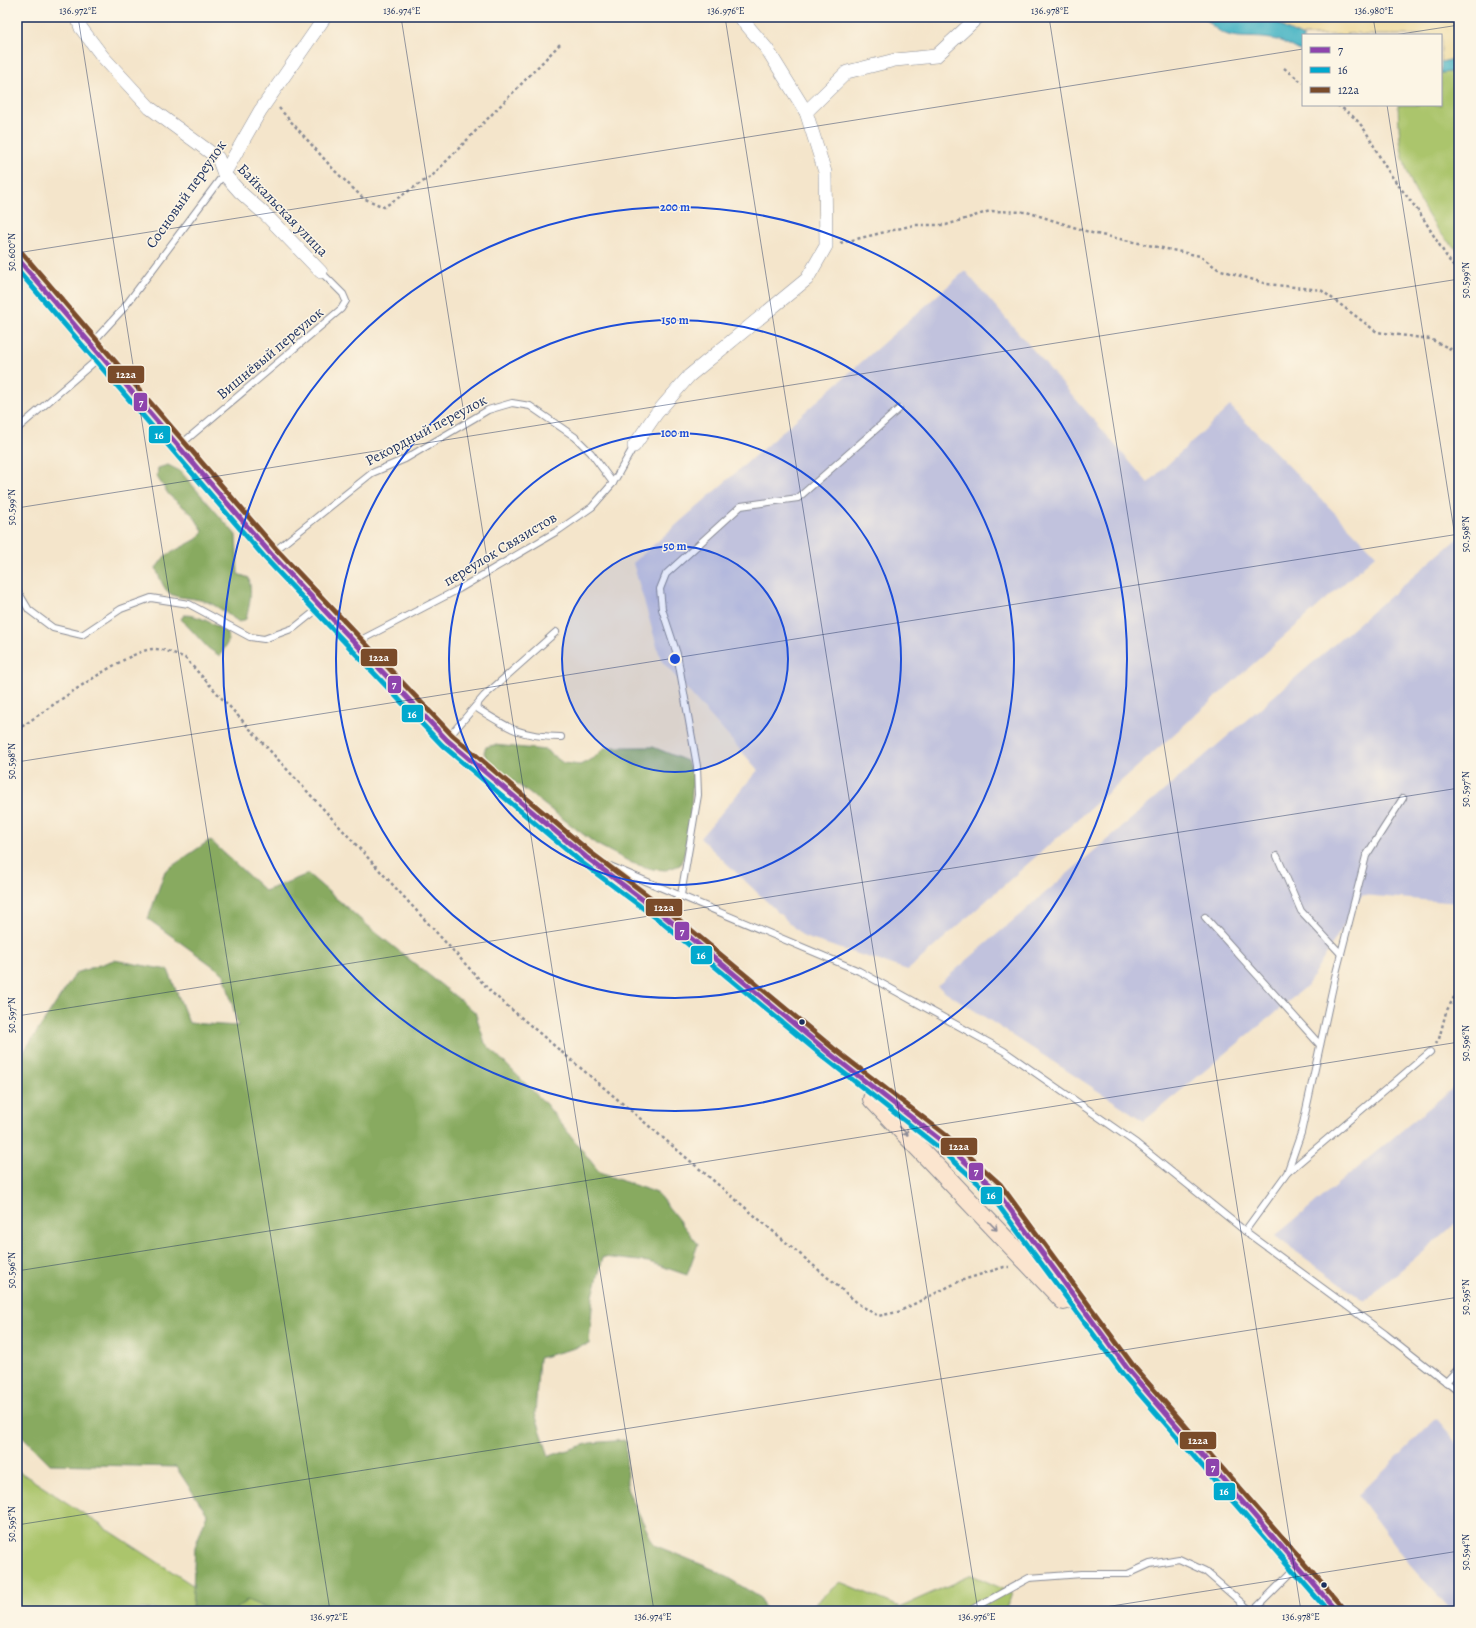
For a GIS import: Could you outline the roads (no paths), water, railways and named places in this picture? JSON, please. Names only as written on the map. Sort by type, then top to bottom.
[{"type":"main road","points":[[17,258],[271,554],[354,644],[447,740],[586,857],[663,915],[829,1052],[943,1142],[995,1189],[1130,1372]]},
{"type":"main road","points":[[829,1052],[1130,1372],[1336,1611]]},
{"type":"street","name":"Байкальская улица","points":[[77,17],[80,28],[103,57],[150,108],[212,152],[218,158],[224,174],[240,192],[266,215],[321,272]]},
{"type":"street","name":"Сосновый переулок","points":[[224,174],[269,97],[325,17]]},
{"type":"street","points":[[634,446],[656,414],[689,376],[807,279],[826,246],[825,172],[806,112],[767,49],[740,17]]},
{"type":"street","points":[[806,112],[847,72],[895,60],[936,56],[978,17]]},
{"type":"lane","name":"Сосновый переулок","points":[[17,429],[96,350],[123,309],[224,174]]},
{"type":"lane","name":"Вишнёвый переулок","points":[[178,447],[341,310],[346,301],[342,294],[321,272]]},
{"type":"lane","name":"Рекордный переулок","points":[[271,554],[372,473],[405,459],[488,410],[512,403],[530,406],[575,437],[591,453],[613,483]]},
{"type":"lane","points":[[663,915],[681,895],[698,795],[697,766],[677,654],[662,609],[660,589],[666,574],[741,506],[798,498],[899,409]]},
{"type":"lane","name":"переулок Связистов","points":[[354,644],[459,589],[559,530],[592,507],[613,483],[634,446]]},
{"type":"lane","points":[[17,590],[29,610],[53,628],[82,635],[121,609],[151,598],[189,604],[250,637],[264,639],[294,628],[320,607]]},
{"type":"lane","points":[[447,740],[484,696],[556,632]]},
{"type":"lane","points":[[475,707],[511,729],[538,737],[561,737]]},
{"type":"lane","points":[[1287,1173],[1301,1133],[1341,954],[1366,856],[1403,798]]},
{"type":"lane","points":[[1277,856],[1301,911],[1341,954]]},
{"type":"lane","points":[[586,857],[681,895],[858,971],[1004,1051],[1136,1143],[1245,1230],[1459,1392]]},
{"type":"lane","points":[[1205,917],[1320,1045]]},
{"type":"lane","points":[[1245,1230],[1287,1173],[1430,1052]]},
{"type":"lane","points":[[1446,1382],[1459,1368]]},
{"type":"lane","points":[[969,1611],[1029,1578],[1082,1574],[1128,1574],[1150,1564],[1179,1559],[1205,1571],[1252,1611],[1298,1566]]},
{"type":"water","points":[[1203,17],[1271,17],[1286,29],[1302,37],[1302,52],[1277,40],[1237,37],[1221,32]]},
{"type":"water","points":[[1459,58],[1459,71],[1442,73],[1442,62]]}]
